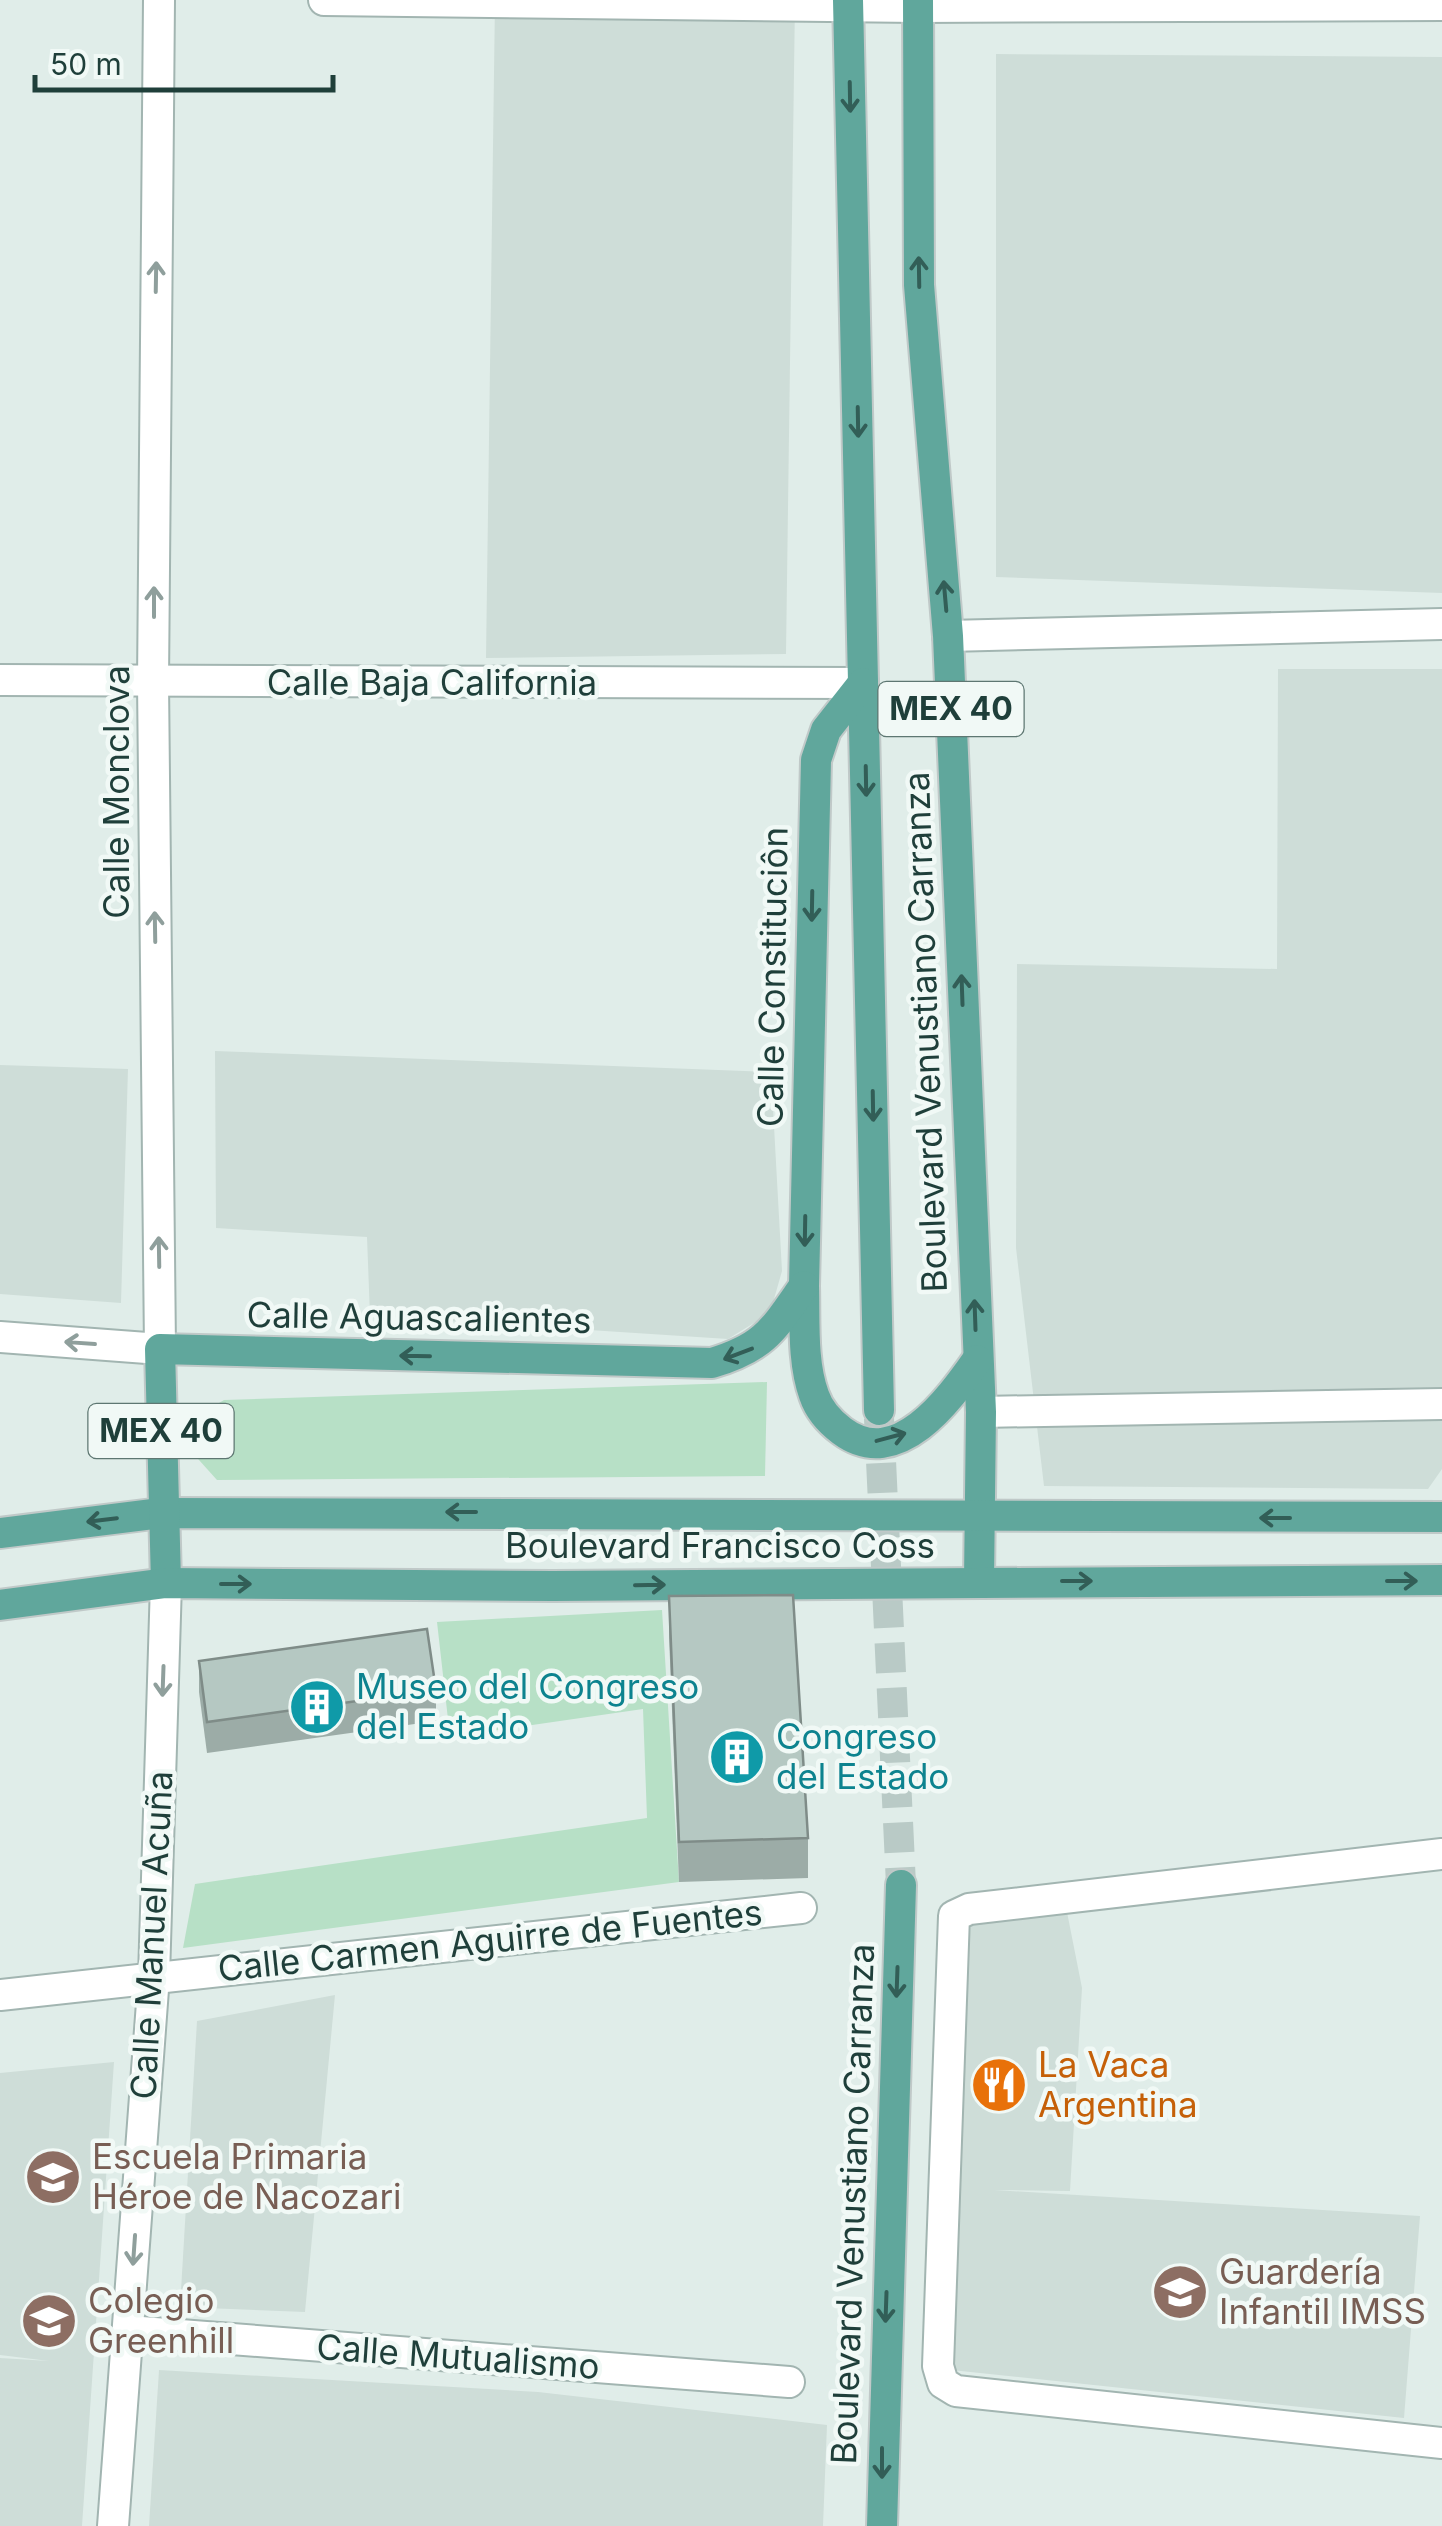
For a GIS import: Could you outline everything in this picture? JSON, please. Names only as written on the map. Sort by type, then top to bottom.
[{"type":"main road","name":"Boulevard Venustiano Carranza","points":[[848,3],[879,1410]]},
{"type":"main road","name":"Boulevard Venustiano Carranza","points":[[918,4],[919,285],[948,636],[980,1412],[979,1582]]},
{"type":"main road","name":"Calle Constituciôn","points":[[863,684],[826,730],[816,760],[804,1286],[808,1372],[814,1398],[830,1422],[854,1440],[888,1442],[924,1425],[977,1360]]},
{"type":"main road","name":"Calle Aguascalientes","points":[[160,1349],[712,1363],[750,1352],[804,1286]]},
{"type":"main road","name":"Calle Monclova","points":[[160,1349],[161,1513],[166,1583]]},
{"type":"main road","name":"Boulevard Francisco Coss","points":[[0,1533],[161,1513],[559,1511],[980,1518],[1442,1517]]},
{"type":"main road","name":"Boulevard Francisco Coss","points":[[0,1604],[166,1583],[553,1586],[1442,1580]]},
{"type":"main road","name":"Boulevard Venustiano Carranza","points":[[882,2526],[901,1885]]},
{"type":"street","name":"Calle Monclova","points":[[159,0],[153,682],[160,1349]]},
{"type":"street","points":[[324,0],[1442,5]]},
{"type":"street","points":[[948,636],[1442,624]]},
{"type":"street","name":"Calle Baja California","points":[[0,680],[863,684]]},
{"type":"street","name":"Calle Aguascalientes","points":[[0,1337],[160,1349]]},
{"type":"street","points":[[980,1412],[1442,1404]]},
{"type":"street","name":"Calle Manuel Acuña","points":[[113,2526],[154,1976],[166,1583]]},
{"type":"street","points":[[1442,1854],[961,1911],[952,1923],[951,1942],[938,2366],[943,2384],[956,2390],[1442,2444]]},
{"type":"street","name":"Calle Carmen Aguirre de Fuentes","points":[[0,1995],[801,1908]]},
{"type":"street","name":"Calle Mutualismo","points":[[128,2332],[789,2382]]},
{"type":"shaded area","points":[[495,0],[795,0],[786,654],[486,658]]},
{"type":"shaded area","points":[[996,54],[1442,57],[1442,593],[996,577]]},
{"type":"shaded area","points":[[1278,669],[1442,669],[1442,1469],[1428,1489],[1044,1486],[1016,1248],[1017,964],[1277,969]]},
{"type":"shaded area","points":[[215,1051],[771,1072],[782,1271],[770,1313],[728,1339],[370,1316],[367,1237],[216,1228]]},
{"type":"shaded area","points":[[0,1065],[128,1069],[121,1303],[0,1294]]},
{"type":"shaded area","name":"Guardería Infantil IMSS","points":[[1066,1907],[1082,1988],[1070,2191],[994,2190],[1420,2216],[1404,2418],[942,2369],[971,1918]]},
{"type":"shaded area","points":[[335,1995],[305,2312],[180,2307],[197,2021]]},
{"type":"shaded area","points":[[114,2062],[82,2526],[0,2526],[0,2358],[49,2361],[0,2355],[0,2073]]},
{"type":"shaded area","points":[[159,2370],[538,2392],[827,2425],[823,2526],[149,2526]]},
{"type":"green space","points":[[767,1382],[765,1476],[217,1480],[190,1450],[197,1416],[224,1400]]},
{"type":"green space","points":[[662,1610],[679,1882],[183,1948],[195,1884],[647,1818],[643,1709],[450,1737],[437,1622]]},
{"type":"building","name":"Congreso del Estado","points":[[793,1595],[808,1838],[679,1842],[669,1596]]},
{"type":"building","points":[[427,1629],[436,1690],[207,1722],[199,1661]]},
{"type":"tunnel","points":[[879,1418],[901,1885]]},
{"type":"place","name":"Museo del Congreso del Estado","points":[[317,1707]]},
{"type":"place","name":"Congreso del Estado","points":[[737,1757]]},
{"type":"place","name":"La Vaca Argentina","points":[[999,2085]]},
{"type":"place","name":"Escuela Primaria Héroe de Nacozari","points":[[53,2177]]},
{"type":"place","name":"Guardería Infantil IMSS","points":[[1180,2292]]},
{"type":"place","name":"Colegio Greenhill","points":[[49,2321]]}]
